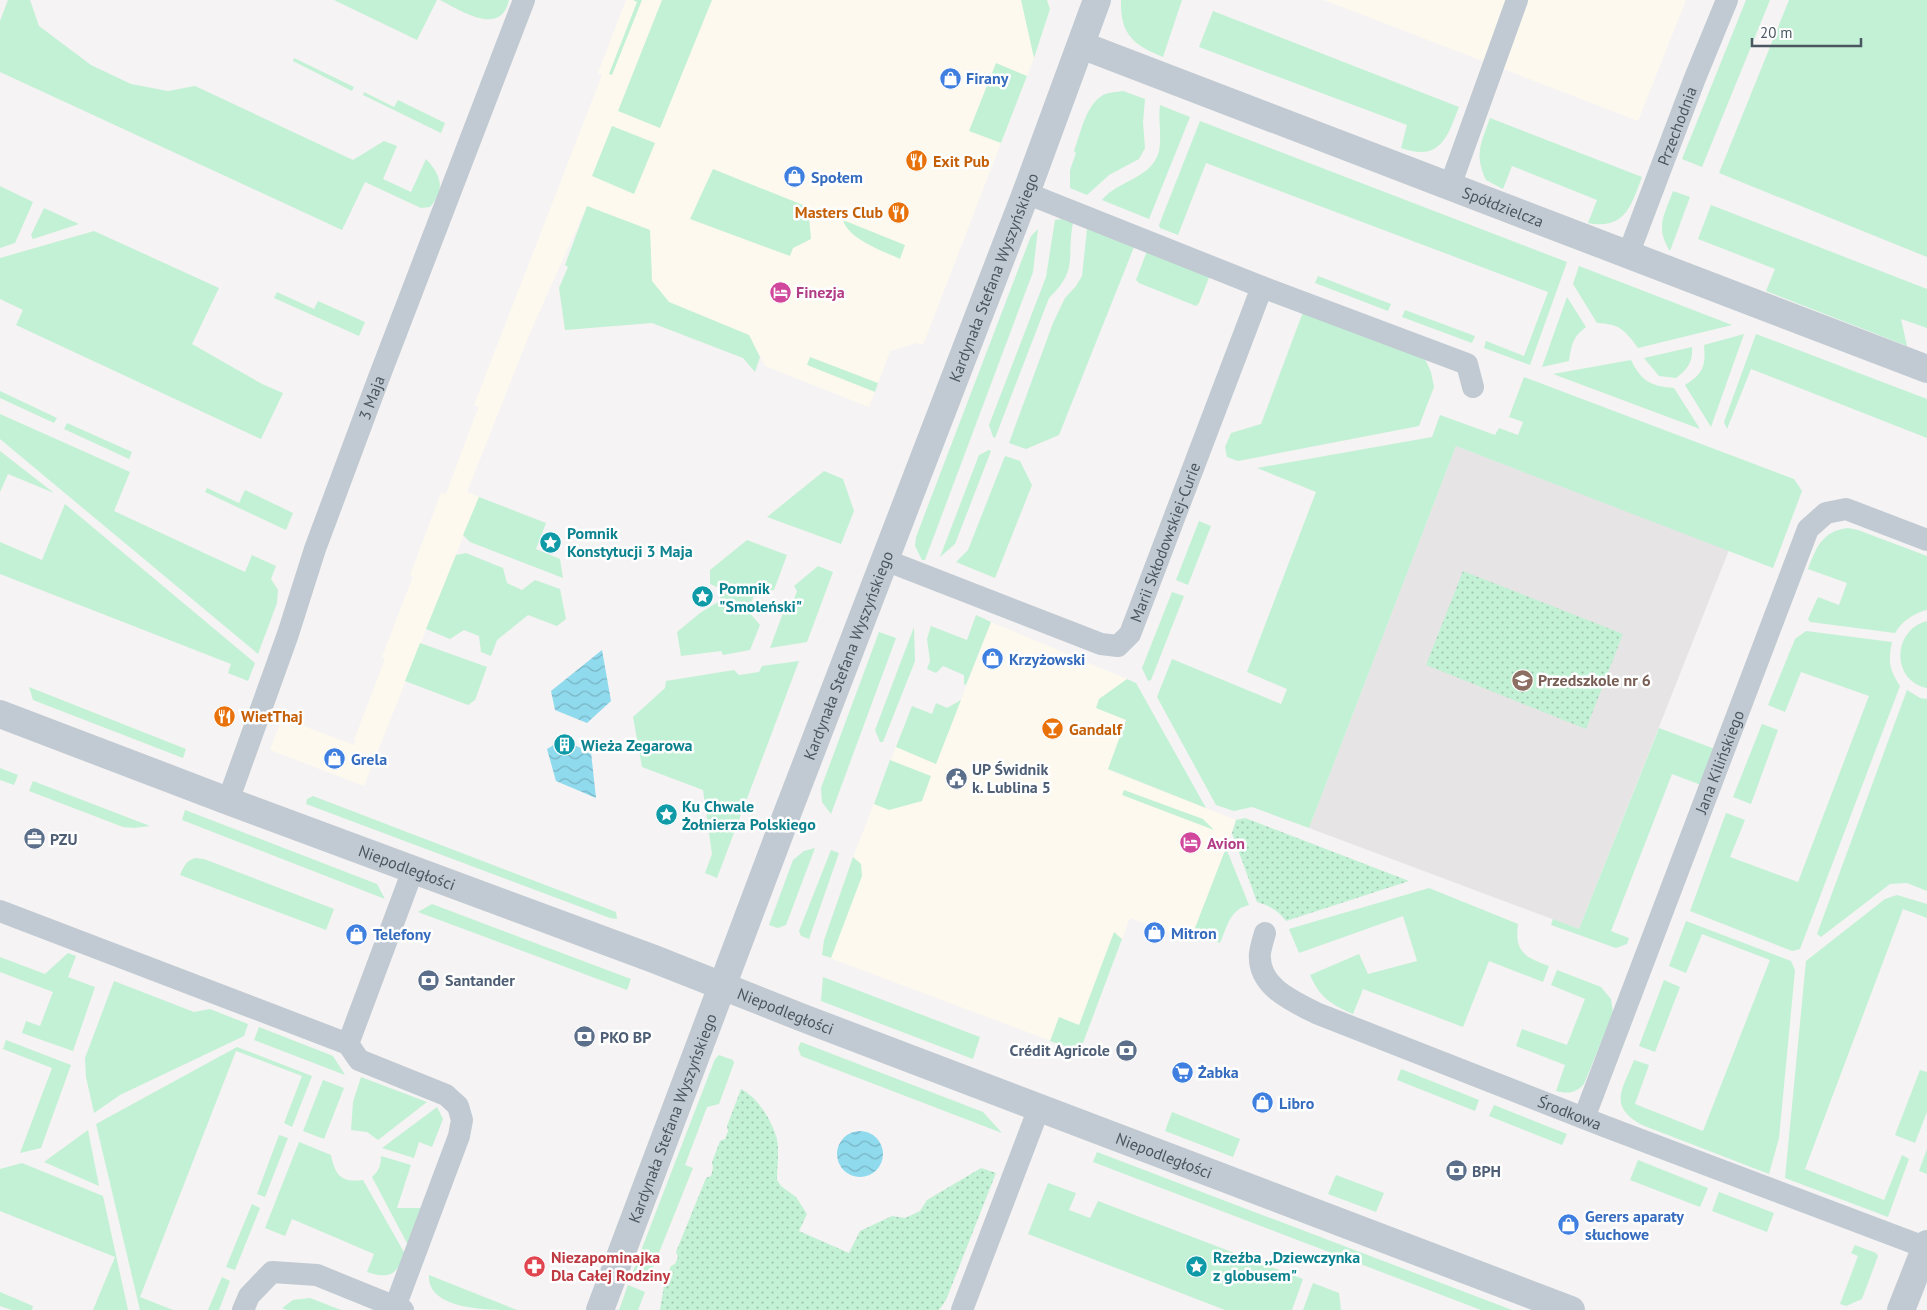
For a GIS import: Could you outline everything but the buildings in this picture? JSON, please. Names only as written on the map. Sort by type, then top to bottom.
[{"type":"street","name":"Kardynała Stefana Wyszyńskiego","points":[[600,1310],[1026,193],[1097,0]]},
{"type":"street","name":"Spółdzielcza","points":[[1081,45],[1927,369]]},
{"type":"street","name":"Niepodległości","points":[[0,714],[722,986],[1571,1310]]},
{"type":"street","points":[[1901,1310],[1927,1247]]},
{"type":"lane","name":"3 Maja","points":[[228,801],[288,634],[322,531],[524,0]]},
{"type":"lane","points":[[1450,186],[1517,0]]},
{"type":"lane","name":"Przechodnia","points":[[1628,254],[1727,0]]},
{"type":"lane","points":[[1026,193],[1262,287],[1467,364],[1473,387]]},
{"type":"lane","name":"Marii Skłodowskiej-Curie","points":[[885,560],[1101,644],[1118,646],[1130,634],[1262,287]]},
{"type":"lane","name":"Jana Kilińskiego","points":[[1584,1118],[1808,529],[1826,513],[1846,509],[1927,540]]},
{"type":"lane","points":[[348,1044],[414,870]]},
{"type":"lane","points":[[0,911],[348,1044],[359,1060],[446,1095],[458,1106],[462,1120],[459,1136],[399,1308],[317,1275],[272,1272],[249,1296],[244,1310]]},
{"type":"lane","name":"Środkowa","points":[[1265,933],[1260,954],[1263,970],[1272,987],[1291,1001],[1316,1014],[1584,1118],[1927,1247]]},
{"type":"lane","points":[[962,1310],[1039,1108]]},
{"type":"shaded area","points":[[626,0],[1047,0],[1050,9],[1034,58],[923,345],[917,343],[890,351],[869,407],[765,366],[749,335],[669,302],[652,281],[650,230],[587,206],[530,333],[467,492],[479,497],[364,786],[270,750],[282,718],[354,745],[356,741],[354,740],[385,659],[382,657],[413,576],[410,575],[441,493],[446,494],[479,407],[474,405],[602,75],[598,73]]},
{"type":"shaded area","points":[[1324,0],[1686,0],[1638,121]]},
{"type":"shaded area","name":"Przedszkole nr 6","points":[[1456,446],[1729,550],[1579,929],[1309,828]]},
{"type":"shaded area","points":[[991,622],[1127,679],[1127,720],[1108,770],[1236,820],[1191,941],[1130,918],[1083,1043],[1070,1048],[822,955],[824,940],[853,857],[896,747],[936,764]]},
{"type":"green space","points":[[8,0],[30,0],[39,26],[91,65],[131,84],[168,91],[195,86],[353,160],[384,141],[397,146],[383,179],[411,192],[426,159],[438,176],[440,188],[438,194],[430,207],[421,208],[365,182],[342,230],[0,72],[0,21]]},
{"type":"green space","points":[[334,0],[437,0],[417,40]]},
{"type":"green space","points":[[440,0],[509,0],[505,11],[498,17],[489,19],[479,18]]},
{"type":"green space","points":[[633,0],[642,0],[612,75],[609,74],[637,2]]},
{"type":"green space","points":[[662,0],[712,0],[660,128],[618,111]]},
{"type":"green space","points":[[1021,0],[1047,0],[1050,9],[1034,58]]},
{"type":"green space","points":[[1121,0],[1182,0],[1163,57],[1144,48],[1130,37],[1123,22]]},
{"type":"green space","points":[[1746,0],[1770,0],[1702,167],[1682,159]]},
{"type":"green space","points":[[1789,0],[1927,0],[1927,257],[1719,173]]},
{"type":"green space","points":[[1213,11],[1459,107],[1446,137],[1433,149],[1425,152],[1414,152],[1401,148],[1407,125],[1199,47]]},
{"type":"green space","points":[[294,58],[354,87],[352,91],[293,61]]},
{"type":"green space","points":[[996,63],[1027,76],[1001,143],[969,131]]},
{"type":"green space","points":[[1123,91],[1145,99],[1143,122],[1145,148],[1139,159],[1109,175],[1087,195],[1070,188],[1070,170],[1076,153],[1074,151],[1088,113],[1103,95]]},
{"type":"green space","points":[[364,92],[394,107],[398,100],[445,123],[441,133],[363,95]]},
{"type":"green space","points":[[1160,105],[1190,117],[1149,219],[1102,200],[1109,193],[1142,174],[1155,160],[1160,145]]},
{"type":"green space","points":[[1490,118],[1642,177],[1625,214],[1610,223],[1588,223],[1597,200],[1512,166],[1503,189],[1486,180],[1480,163],[1480,149]]},
{"type":"green space","points":[[1200,121],[1567,262],[1530,365],[1484,348],[1486,341],[1524,356],[1548,292],[1206,163],[1178,235],[1160,228],[1159,225]]},
{"type":"green space","points":[[612,126],[655,143],[634,194],[592,176]]},
{"type":"green space","points":[[713,169],[808,207],[811,239],[793,248],[790,256],[690,219]]},
{"type":"green space","points":[[0,186],[33,202],[15,243],[0,248]]},
{"type":"green space","points":[[1673,191],[1690,197],[1670,251],[1665,243],[1662,221]]},
{"type":"green space","points":[[1711,205],[1927,289],[1927,328],[1901,319],[1907,346],[1766,291],[1775,269],[1698,239]]},
{"type":"green space","points":[[587,206],[650,230],[652,281],[669,302],[749,335],[760,357],[755,372],[743,358],[652,323],[565,330],[559,288],[568,267],[565,265]]},
{"type":"green space","points":[[44,208],[79,224],[33,239],[31,235]]},
{"type":"green space","points":[[1062,219],[1073,223],[1068,271],[1058,288],[1049,298],[995,438],[989,425],[1046,277],[1055,220]]},
{"type":"green space","points":[[843,220],[905,245],[900,259],[859,239],[846,227]]},
{"type":"green space","points":[[1038,229],[1033,272],[925,560],[922,560],[915,546],[916,537],[1031,236]]},
{"type":"green space","points":[[1087,229],[1134,247],[1059,435],[1026,449],[1009,443],[1053,323],[1065,298],[1082,276]]},
{"type":"green space","points":[[94,231],[219,288],[192,344],[262,384],[283,393],[261,439],[16,325],[23,310],[0,299],[0,258]]},
{"type":"green space","points":[[1147,251],[1210,275],[1196,306],[1139,283],[1136,280]]},
{"type":"green space","points":[[1579,266],[1732,325],[1638,348],[1621,329],[1597,323],[1573,284]]},
{"type":"green space","points":[[1318,276],[1391,304],[1388,311],[1315,283]]},
{"type":"green space","points":[[277,292],[314,309],[318,301],[365,322],[359,336],[274,298]]},
{"type":"green space","points":[[1567,297],[1586,327],[1573,342],[1569,361],[1542,367]]},
{"type":"green space","points":[[1405,310],[1475,336],[1472,343],[1402,317]]},
{"type":"green space","points":[[1303,312],[1410,350],[1426,361],[1431,372],[1434,387],[1419,426],[1238,461],[1227,457],[1225,447],[1231,433],[1261,424]]},
{"type":"green space","points":[[1744,334],[1711,427],[1685,385],[1696,377],[1702,369],[1704,364],[1704,345]]},
{"type":"green space","points":[[1756,334],[1927,399],[1927,438],[1751,369],[1727,429],[1724,422]]},
{"type":"green space","points":[[1692,347],[1692,357],[1689,365],[1676,378],[1659,376],[1644,358]]},
{"type":"green space","points":[[810,357],[878,383],[875,392],[807,365]]},
{"type":"green space","points":[[1631,360],[1639,373],[1648,382],[1674,388],[1700,429],[1553,374]]},
{"type":"green space","points":[[1524,377],[1794,479],[1802,491],[1773,568],[1456,446],[1309,828],[1252,807],[1234,811],[1216,805],[1157,697],[1172,659],[1281,704],[1287,689],[1247,672],[1316,492],[1257,468],[1432,437],[1440,415],[1495,435],[1499,428],[1518,435],[1523,422],[1509,417]]},
{"type":"green space","points":[[0,391],[57,418],[54,423],[0,398]]},
{"type":"green space","points":[[0,414],[130,472],[114,511],[245,572],[252,555],[276,566],[271,579],[278,590],[277,603],[258,654],[0,439]]},
{"type":"green space","points":[[67,423],[132,452],[129,459],[64,429]]},
{"type":"green space","points":[[989,450],[991,451],[955,544],[940,557],[979,455]]},
{"type":"green space","points":[[0,451],[54,493],[8,474],[0,492]]},
{"type":"green space","points":[[1005,456],[1020,461],[1032,485],[995,578],[956,562],[968,550]]},
{"type":"green space","points":[[824,471],[843,479],[854,511],[841,544],[767,517]]},
{"type":"green space","points":[[207,488],[239,503],[245,490],[293,513],[286,530],[205,492]]},
{"type":"green space","points":[[479,497],[546,523],[536,549],[560,559],[563,578],[470,542],[463,535]]},
{"type":"green space","points":[[65,504],[255,663],[248,681],[228,673],[231,664],[0,574],[0,542],[42,560]]},
{"type":"green space","points":[[1199,521],[1211,526],[1188,585],[1176,580]]},
{"type":"green space","points":[[1848,528],[1927,556],[1927,610],[1909,618],[1895,633],[1810,622],[1808,619],[1818,597],[1839,605],[1847,583],[1808,569],[1821,542],[1832,533]]},
{"type":"green space","points":[[747,540],[787,555],[774,590],[755,593],[748,611],[760,625],[750,650],[723,655],[721,651],[681,656],[677,632],[700,613],[718,602],[724,590],[710,584],[710,570]]},
{"type":"green space","points":[[466,553],[503,568],[507,583],[522,590],[535,580],[560,589],[566,619],[557,626],[528,615],[497,640],[491,656],[481,652],[479,636],[464,630],[450,639],[426,629],[456,555]]},
{"type":"green space","points":[[818,566],[833,572],[807,642],[770,648],[783,613],[789,614],[797,591],[794,586]]},
{"type":"green space","points":[[1463,571],[1623,634],[1586,729],[1426,665]]},
{"type":"green space","points":[[1172,592],[1184,596],[1151,680],[1148,681],[1142,668]]},
{"type":"green space","points":[[976,615],[991,622],[966,685],[964,684],[964,675],[943,666],[936,673],[927,669],[930,661],[927,639],[931,626],[967,640]]},
{"type":"green space","points":[[1927,621],[1927,688],[1915,683],[1907,676],[1902,666],[1900,655],[1902,644],[1907,634],[1915,626]]},
{"type":"green space","points":[[914,627],[915,661],[883,742],[880,742],[875,730]]},
{"type":"green space","points":[[1806,631],[1892,642],[1890,665],[1900,686],[1800,949],[1792,951],[1690,911],[1726,813],[1745,820],[1730,857],[1798,882],[1869,696],[1801,672],[1785,712],[1768,705],[1795,639]]},
{"type":"green space","points":[[879,632],[896,638],[831,814],[822,802],[821,788]]},
{"type":"green space","points":[[420,643],[487,667],[475,700],[468,705],[405,681]]},
{"type":"green space","points":[[799,661],[717,878],[705,873],[712,854],[703,790],[642,767],[633,717],[665,688],[666,681],[734,670],[739,675],[759,672],[762,666]]},
{"type":"green space","points":[[1127,679],[1136,683],[1206,808],[1108,769],[1126,720],[1096,708],[1099,699]]},
{"type":"green space","points":[[29,687],[186,749],[183,758],[33,700]]},
{"type":"green space","points":[[1907,690],[1920,698],[1927,699],[1927,891],[1907,883],[1890,884],[1821,937],[1817,934]]},
{"type":"green space","points":[[961,700],[936,764],[896,747],[912,706],[932,714],[936,703],[947,708]]},
{"type":"green space","points":[[1762,724],[1778,730],[1751,804],[1733,797]]},
{"type":"green space","points":[[1659,728],[1715,749],[1701,785],[1672,774],[1611,931],[1629,938],[1627,944],[1616,948],[1551,925],[1553,919],[1579,929]]},
{"type":"green space","points":[[890,760],[931,776],[922,801],[889,810],[874,804]]},
{"type":"green space","points":[[0,768],[18,775],[14,785],[0,780]]},
{"type":"green space","points":[[33,781],[150,826],[123,827],[29,791]]},
{"type":"green space","points":[[1124,790],[1203,819],[1214,830],[1122,795]]},
{"type":"green space","points":[[313,796],[616,912],[617,919],[306,804],[307,799]]},
{"type":"green space","points":[[185,810],[377,884],[385,899],[182,820]]},
{"type":"green space","points":[[1245,818],[1409,881],[1286,921],[1273,909],[1257,902],[1232,833],[1236,820]]},
{"type":"green space","points":[[815,848],[786,925],[778,928],[769,925],[793,860],[804,851]]},
{"type":"green space","points":[[1226,848],[1249,905],[1237,910],[1233,915],[1220,943],[1193,933]]},
{"type":"green space","points":[[831,850],[839,853],[809,939],[801,936],[799,931]]},
{"type":"green space","points":[[853,857],[861,864],[862,876],[831,958],[822,955],[824,940]]},
{"type":"green space","points":[[195,858],[204,859],[334,909],[326,930],[180,875],[186,864]]},
{"type":"green space","points":[[1429,888],[1518,924],[1518,941],[1523,952],[1533,960],[1549,966],[1543,982],[1489,961],[1463,1027],[1363,989],[1353,1014],[1338,1007],[1322,995],[1310,975],[1359,954],[1368,974],[1417,961],[1403,916],[1299,953],[1289,929]]},
{"type":"green space","points":[[1897,895],[1927,904],[1927,918],[1903,909],[1805,1169],[1884,1200],[1902,1155],[1909,1159],[1888,1217],[1785,1178],[1806,961],[1885,899]]},
{"type":"green space","points":[[432,904],[631,979],[627,990],[418,912]]},
{"type":"green space","points":[[1686,921],[1791,961],[1795,970],[1779,1138],[1769,1174],[1642,1125],[1624,1111],[1621,1104],[1622,1088],[1634,1060],[1649,1065],[1635,1104],[1703,1131],[1770,960],[1702,934],[1686,973],[1669,966]]},
{"type":"green space","points":[[1114,932],[1122,939],[1083,1043],[1070,1048],[1050,1041],[1059,1017],[1079,1025]]},
{"type":"green space","points":[[68,953],[76,956],[68,977],[95,987],[73,1051],[22,1033],[26,1021],[40,1026],[53,992],[0,972],[0,957],[45,974]]},
{"type":"green space","points":[[1557,970],[1601,987],[1611,999],[1613,1013],[1584,1084],[1575,1091],[1568,1092],[1556,1091],[1565,1065],[1516,1046],[1522,1029],[1567,1045],[1585,999],[1551,985]]},
{"type":"green space","points":[[823,977],[980,1037],[973,1059],[821,1001]]},
{"type":"green space","points":[[1664,980],[1680,987],[1655,1052],[1639,1046]]},
{"type":"green space","points":[[114,981],[194,1012],[210,1009],[248,1024],[244,1036],[120,1095],[94,1113],[86,1077],[85,1058]]},
{"type":"green space","points":[[259,1027],[333,1056],[345,1075],[254,1040]]},
{"type":"green space","points":[[6,1040],[71,1065],[41,1148],[20,1153],[52,1068],[3,1049]]},
{"type":"green space","points":[[801,1042],[983,1112],[1002,1133],[801,1056],[798,1048]]},
{"type":"green space","points":[[237,1047],[312,1076],[292,1127],[284,1123],[302,1076],[236,1051],[140,1297],[173,1310],[140,1310],[96,1124]]},
{"type":"green space","points":[[719,1055],[733,1060],[734,1063],[719,1104],[707,1107],[685,1165],[693,1168],[648,1280],[632,1274],[715,1059]]},
{"type":"green space","points":[[1401,1069],[1479,1100],[1475,1111],[1397,1080]]},
{"type":"green space","points":[[1920,1070],[1927,1072],[1927,1112],[1915,1143],[1895,1135]]},
{"type":"green space","points":[[361,1077],[427,1102],[378,1140],[367,1132],[351,1130],[353,1102]]},
{"type":"green space","points":[[323,1080],[344,1088],[324,1139],[303,1131]]},
{"type":"green space","points":[[741,1089],[758,1103],[774,1129],[778,1146],[777,1180],[781,1186],[796,1197],[807,1214],[799,1231],[849,1253],[860,1231],[892,1216],[905,1218],[920,1211],[927,1200],[981,1168],[996,1173],[946,1300],[939,1310],[660,1310],[665,1279],[678,1257],[676,1252],[706,1178],[711,1176],[712,1162],[720,1141],[725,1139],[728,1131],[727,1126]]},
{"type":"green space","points":[[1494,1105],[1567,1134],[1562,1145],[1489,1116]]},
{"type":"green space","points":[[437,1107],[443,1119],[432,1147],[419,1142],[414,1158],[382,1148]]},
{"type":"green space","points":[[1172,1112],[1240,1139],[1233,1157],[1165,1131]]},
{"type":"green space","points":[[88,1130],[99,1186],[44,1162]]},
{"type":"green space","points":[[279,1135],[288,1138],[265,1197],[257,1194]]},
{"type":"green space","points":[[299,1142],[331,1155],[337,1172],[344,1179],[363,1180],[405,1254],[398,1267],[391,1274],[381,1275],[367,1272],[374,1254],[292,1219],[285,1236],[265,1228]]},
{"type":"green space","points":[[1927,1149],[1927,1174],[1919,1171]]},
{"type":"green space","points":[[1097,1152],[1512,1310],[1481,1310],[1093,1162]]},
{"type":"green space","points":[[381,1156],[411,1165],[397,1208],[423,1208],[408,1245],[372,1177],[379,1168]]},
{"type":"green space","points":[[1638,1160],[1708,1188],[1700,1207],[1630,1180]]},
{"type":"green space","points":[[22,1163],[103,1196],[128,1310],[93,1310],[115,1257],[0,1211],[0,1169]]},
{"type":"green space","points":[[1336,1175],[1384,1193],[1376,1212],[1328,1194]]},
{"type":"green space","points":[[1048,1183],[1076,1193],[1069,1210],[1090,1218],[1098,1201],[1303,1279],[1292,1310],[1225,1310],[1028,1234]]},
{"type":"green space","points":[[1719,1192],[1774,1213],[1767,1232],[1712,1211]]},
{"type":"green space","points":[[252,1204],[260,1208],[235,1270],[226,1267]]},
{"type":"green space","points":[[1855,1245],[1876,1253],[1878,1256],[1862,1299],[1846,1306],[1840,1304],[1858,1256],[1851,1253]]},
{"type":"green space","points":[[429,1275],[517,1310],[476,1308],[462,1306],[449,1301],[438,1295],[431,1287]]},
{"type":"green space","points":[[222,1277],[230,1281],[219,1310],[208,1310]]},
{"type":"green space","points":[[1313,1283],[1339,1293],[1341,1310],[1303,1310]]},
{"type":"green space","points":[[628,1285],[645,1292],[638,1310],[619,1310]]},
{"type":"green space","points":[[0,1292],[33,1306],[32,1310],[12,1310],[0,1306]]},
{"type":"green space","points":[[310,1298],[341,1310],[287,1310],[282,1308],[293,1300]]},
{"type":"water","points":[[602,650],[611,701],[587,723],[555,710],[551,691]]},
{"type":"water","points":[[562,740],[559,746],[568,750],[571,744],[591,752],[596,798],[556,781],[547,749]]},
{"type":"water","points":[[860,1131],[873,1135],[879,1141],[883,1154],[879,1167],[873,1173],[860,1177],[847,1173],[841,1167],[837,1154],[841,1141],[847,1135]]},
{"type":"place","name":"Firany","points":[[950,78]]},
{"type":"place","name":"Exit Pub","points":[[917,161]]},
{"type":"place","name":"Społem","points":[[795,177]]},
{"type":"place","name":"Masters Club","points":[[899,212]]},
{"type":"place","name":"Finezja","points":[[780,292]]},
{"type":"place","name":"Pomnik Konstytucji 3 Maja","points":[[551,542]]},
{"type":"place","name":"Pomnik \"Smoleński\"","points":[[703,597]]},
{"type":"place","name":"Krzyżowski","points":[[993,659]]},
{"type":"place","name":"Przedszkole nr 6","points":[[1522,680]]},
{"type":"place","name":"WietThaj","points":[[225,716]]},
{"type":"place","name":"Gandalf","points":[[1053,729]]},
{"type":"place","name":"Wieża Zegarowa","points":[[565,745]]},
{"type":"place","name":"Grela","points":[[335,759]]},
{"type":"place","name":"UP Świdnik k. Lublina 5","points":[[956,778]]},
{"type":"place","name":"Ku Chwale Żołnierza Polskiego","points":[[666,815]]},
{"type":"place","name":"PZU","points":[[34,839]]},
{"type":"place","name":"Avion","points":[[1191,843]]},
{"type":"place","name":"Mitron","points":[[1155,933]]},
{"type":"place","name":"Telefony","points":[[357,934]]},
{"type":"place","name":"Santander","points":[[429,980]]},
{"type":"place","name":"PKO BP","points":[[584,1037]]},
{"type":"place","name":"Crédit Agricole","points":[[1126,1050]]},
{"type":"place","name":"Żabka","points":[[1182,1072]]},
{"type":"place","name":"Libro","points":[[1263,1103]]},
{"type":"place","name":"BPH","points":[[1456,1171]]},
{"type":"place","name":"Gerers aparaty słuchowe","points":[[1569,1225]]},
{"type":"place","name":"Niezapominajka Dla Całej Rodziny","points":[[535,1266]]},
{"type":"place","name":"Rzeźba ,,Dziewczynka z globusem\"","points":[[1197,1266]]}]
